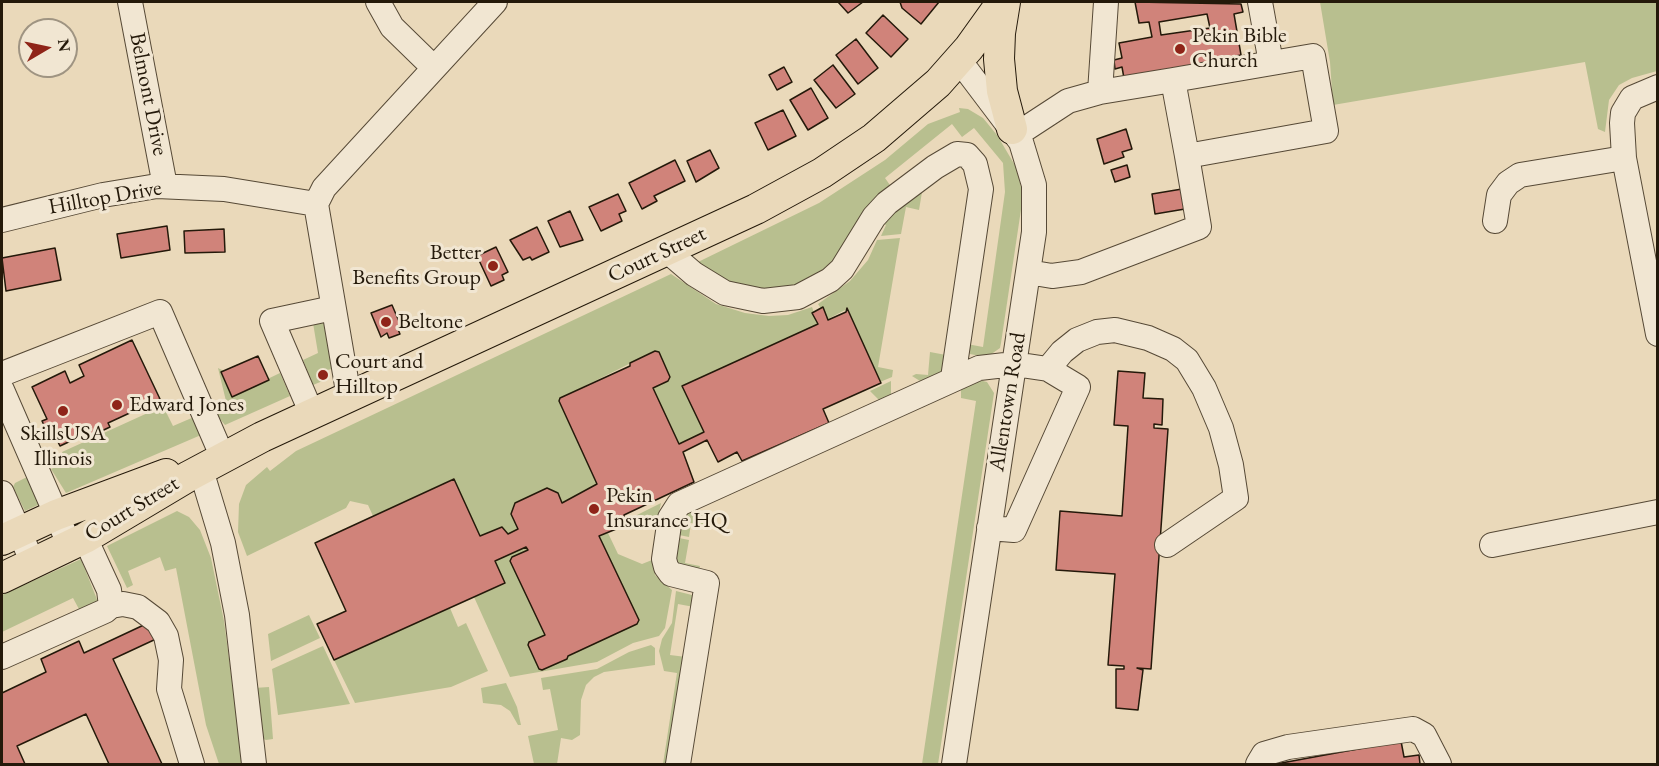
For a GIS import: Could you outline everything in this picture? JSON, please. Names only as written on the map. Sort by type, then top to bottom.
[{"type":"main road","name":"Court Street","points":[[2,578],[78,542],[215,461],[262,437],[756,209],[848,157],[914,106],[959,60],[1004,2]]},
{"type":"main road","points":[[1004,2],[999,59],[1002,91],[1014,132]]},
{"type":"main road","name":"Court Street","points":[[10,536],[56,515],[215,461]]},
{"type":"street","name":"Belmont Drive","points":[[130,2],[165,186]]},
{"type":"street","points":[[378,2],[392,27],[433,67]]},
{"type":"street","points":[[349,397],[316,204],[324,188],[495,2]]},
{"type":"street","points":[[1100,92],[1106,2]]},
{"type":"street","points":[[1260,2],[1271,63]]},
{"type":"street","points":[[1014,132],[1068,101],[1100,92],[1313,56],[1326,132],[1187,156]]},
{"type":"street","name":"Allentown Road","points":[[954,765],[1034,232],[1034,185],[1022,142],[959,60]]},
{"type":"street","points":[[1028,272],[1052,276],[1081,272],[1198,227],[1173,80]]},
{"type":"street","points":[[1658,87],[1637,94],[1626,105],[1622,123],[1624,158],[1658,334]]},
{"type":"street","points":[[666,250],[694,274],[725,293],[763,302],[798,297],[830,280],[842,269],[874,217],[887,203],[935,167],[957,154],[968,155],[975,164],[981,189],[952,378]]},
{"type":"street","points":[[1495,221],[1499,195],[1508,183],[1520,175],[1624,158]]},
{"type":"street","name":"Hilltop Drive","points":[[2,220],[127,190],[165,186],[224,189],[316,204]]},
{"type":"street","points":[[312,414],[272,321],[333,308]]},
{"type":"street","points":[[2,374],[160,312],[215,461],[223,543],[237,615],[254,765]]},
{"type":"street","points":[[1048,369],[1062,352],[1077,340],[1097,332],[1115,330],[1148,338],[1173,349],[1186,360],[1204,388],[1221,428],[1231,465],[1236,498],[1167,545]]},
{"type":"street","points":[[678,765],[707,583],[670,574],[666,567],[664,559],[672,511],[679,504],[952,378],[979,368],[1014,364],[1048,369],[1078,387],[1014,530],[989,528]]},
{"type":"street","points":[[2,390],[56,515],[78,542],[109,590],[111,606]]},
{"type":"street","points":[[2,494],[10,536],[33,563]]},
{"type":"street","points":[[1492,545],[1658,512]]},
{"type":"street","points":[[2,657],[105,611],[111,606],[123,604],[138,608],[158,622],[166,636],[171,660],[169,689],[192,765]]},
{"type":"street","points":[[1258,765],[1264,754],[1288,747],[1413,729],[1424,735],[1439,765]]},
{"type":"green space","points":[[1320,2],[1657,2],[1657,71],[1632,78],[1619,85],[1609,100],[1605,132],[1598,129],[1585,62],[1333,105],[1330,62]]},
{"type":"green space","points":[[959,108],[968,109],[983,118],[997,135],[1016,167],[1021,187],[1022,203],[1001,343],[1000,348],[990,355],[985,357],[970,354],[967,344],[983,347],[1005,192],[1003,163],[974,128],[962,137],[952,124],[885,178],[892,188],[861,222],[824,274],[785,292],[727,284],[698,262],[819,203],[885,160],[928,124],[960,112]]},
{"type":"green space","points":[[918,188],[922,192],[919,210],[906,207],[901,234],[881,236],[886,225],[883,224]]},
{"type":"green space","points":[[900,238],[878,367],[893,370],[892,377],[880,382],[847,309],[828,319],[818,304],[850,281],[868,260],[877,240]]},
{"type":"green space","points":[[671,274],[716,304],[745,313],[769,316],[788,315],[812,307],[818,324],[683,386],[704,432],[679,444],[653,388],[668,381],[670,377],[655,351],[561,398],[559,402],[597,484],[562,503],[558,493],[547,489],[518,529],[508,534],[502,527],[480,536],[453,479],[373,516],[368,505],[350,501],[346,508],[247,556],[238,532],[239,504],[246,485],[267,467],[270,471],[296,451]]},
{"type":"green space","points":[[323,320],[332,369],[327,370],[325,380],[313,385],[303,360],[318,353],[313,323]]},
{"type":"green space","points":[[930,352],[946,355],[942,373],[920,381],[912,376],[928,375]]},
{"type":"green space","points":[[218,368],[224,371],[221,373],[232,396],[280,373],[290,396],[225,425],[214,412],[212,405],[226,401]]},
{"type":"green space","points":[[979,380],[987,382],[994,393],[938,764],[922,764],[976,401],[961,398],[961,387]]},
{"type":"green space","points":[[891,381],[891,401],[879,400],[870,391]]},
{"type":"green space","points":[[163,406],[173,426],[194,417],[201,435],[66,493],[51,469],[66,462],[62,452]]},
{"type":"green space","points":[[29,476],[40,504],[25,511],[13,487],[15,483]]},
{"type":"green space","points":[[661,503],[657,522],[648,526],[631,518]]},
{"type":"green space","points":[[177,511],[189,517],[200,530],[211,558],[224,621],[243,764],[219,764],[206,725],[176,568],[165,571],[160,557],[128,571],[133,585],[127,588],[107,546]]},
{"type":"green space","points":[[692,511],[707,517],[705,525],[691,523],[689,537],[679,535],[681,520],[685,513]]},
{"type":"green space","points":[[608,533],[618,554],[642,564],[652,560],[655,575],[672,590],[665,628],[659,636],[633,643],[597,662],[510,677],[474,597],[505,584],[495,561],[526,547],[528,550],[510,561],[545,635],[529,641],[528,645],[539,669],[542,670],[638,620],[599,536]]},
{"type":"green space","points":[[679,538],[689,540],[685,563],[700,566],[699,570],[679,568],[676,558]]},
{"type":"green space","points":[[81,559],[98,602],[80,611],[73,598],[2,632],[2,595]]},
{"type":"green space","points":[[676,591],[696,596],[694,607],[678,604],[670,655],[686,657],[669,764],[663,764],[677,673],[664,671],[659,651],[662,639],[672,623]]},
{"type":"green space","points":[[450,608],[458,627],[466,623],[488,671],[451,687],[355,703],[334,660]]},
{"type":"green space","points":[[309,615],[320,638],[271,661],[268,634]]},
{"type":"green space","points":[[651,645],[655,648],[655,665],[604,672],[594,677],[586,685],[581,700],[580,735],[572,740],[561,738],[557,764],[534,764],[528,736],[558,730],[550,689],[543,690],[541,678],[597,669],[629,652]]},
{"type":"green space","points":[[323,646],[350,704],[278,715],[272,669]]},
{"type":"green space","points":[[506,683],[517,707],[521,725],[518,725],[510,711],[501,705],[483,703],[481,688]]},
{"type":"green space","points":[[269,687],[273,739],[266,740],[261,738],[254,688]]},
{"type":"building","points":[[838,2],[863,2],[848,13]]},
{"type":"building","points":[[900,2],[939,2],[921,24],[902,8]]},
{"type":"building","name":"Pekin Bible Church","points":[[1135,2],[1241,4],[1243,12],[1234,14],[1241,55],[1210,61],[1211,67],[1125,84],[1122,67],[1115,69],[1114,60],[1122,58],[1119,43],[1152,37],[1149,22],[1139,23]],"holes":[[[1207,14],[1210,28],[1161,35],[1159,22]]]},
{"type":"building","points":[[883,15],[908,39],[891,57],[866,33]]},
{"type":"building","points":[[856,39],[878,68],[858,84],[836,55]]},
{"type":"building","points":[[833,65],[855,94],[836,108],[814,80]]},
{"type":"building","points":[[784,67],[792,82],[777,90],[769,75]]},
{"type":"building","points":[[811,88],[828,118],[808,130],[790,100]]},
{"type":"building","points":[[783,110],[796,136],[768,150],[755,123]]},
{"type":"building","points":[[1126,129],[1132,149],[1122,152],[1124,157],[1104,164],[1097,139]]},
{"type":"building","points":[[710,150],[719,168],[696,182],[687,161]]},
{"type":"building","points":[[675,160],[685,181],[654,196],[657,201],[642,209],[629,183]]},
{"type":"building","points":[[1127,165],[1130,177],[1115,182],[1111,170]]},
{"type":"building","points":[[1182,189],[1185,209],[1155,214],[1152,194]]},
{"type":"building","points":[[618,194],[626,211],[619,214],[622,221],[601,231],[589,207]]},
{"type":"building","points":[[570,211],[583,240],[560,247],[548,221]]},
{"type":"building","points":[[167,226],[170,250],[121,258],[117,234]]},
{"type":"building","points":[[537,227],[549,252],[532,260],[530,257],[523,260],[510,240]]},
{"type":"building","points":[[224,229],[225,252],[185,253],[184,231]]},
{"type":"building","points":[[496,247],[508,272],[502,275],[504,280],[491,286],[477,256]]},
{"type":"building","points":[[55,248],[61,280],[6,291],[2,258]]},
{"type":"building","points":[[392,305],[401,326],[397,327],[400,334],[389,338],[387,333],[381,337],[371,313]]},
{"type":"building","points":[[823,307],[828,320],[846,312],[847,308],[881,383],[823,409],[829,423],[742,461],[737,452],[718,462],[707,440],[683,452],[694,482],[624,515],[626,525],[599,536],[639,620],[637,624],[568,656],[567,659],[542,670],[539,669],[528,645],[529,642],[545,635],[510,561],[512,557],[528,550],[526,547],[495,561],[505,583],[334,660],[317,624],[346,611],[315,543],[454,479],[480,536],[502,527],[508,534],[518,529],[511,514],[515,503],[547,488],[558,493],[562,503],[597,484],[559,401],[560,398],[630,366],[630,363],[655,351],[659,352],[670,377],[668,381],[653,388],[679,444],[704,432],[682,386],[818,324],[812,313]]},
{"type":"building","points":[[132,340],[160,399],[108,423],[110,427],[91,436],[90,432],[60,446],[55,436],[50,438],[42,421],[47,419],[32,387],[65,371],[70,383],[84,376],[79,365]]},
{"type":"building","points":[[258,356],[269,380],[232,397],[221,372]]},
{"type":"building","points":[[1118,371],[1145,373],[1143,398],[1163,399],[1162,425],[1154,424],[1154,428],[1168,429],[1151,669],[1137,668],[1143,670],[1138,710],[1116,708],[1116,669],[1124,669],[1124,666],[1108,665],[1115,574],[1056,570],[1060,511],[1122,516],[1128,426],[1114,425]]},
{"type":"building","points":[[148,623],[156,639],[113,659],[162,764],[109,764],[86,714],[17,746],[25,764],[2,764],[2,693],[46,672],[41,659],[79,641],[84,653]]},
{"type":"building","points":[[1401,741],[1404,757],[1419,755],[1420,764],[1276,764]]},
{"type":"place","name":"Pekin Bible Church","points":[[1180,49]]},
{"type":"place","name":"Better Benefits Group","points":[[493,266]]},
{"type":"place","name":"Beltone","points":[[386,322]]},
{"type":"place","name":"Court and Hilltop","points":[[323,375]]},
{"type":"place","name":"Edward Jones","points":[[117,405]]},
{"type":"place","name":"SkillsUSA Illinois","points":[[63,411]]},
{"type":"place","name":"Pekin Insurance HQ","points":[[594,509]]}]
